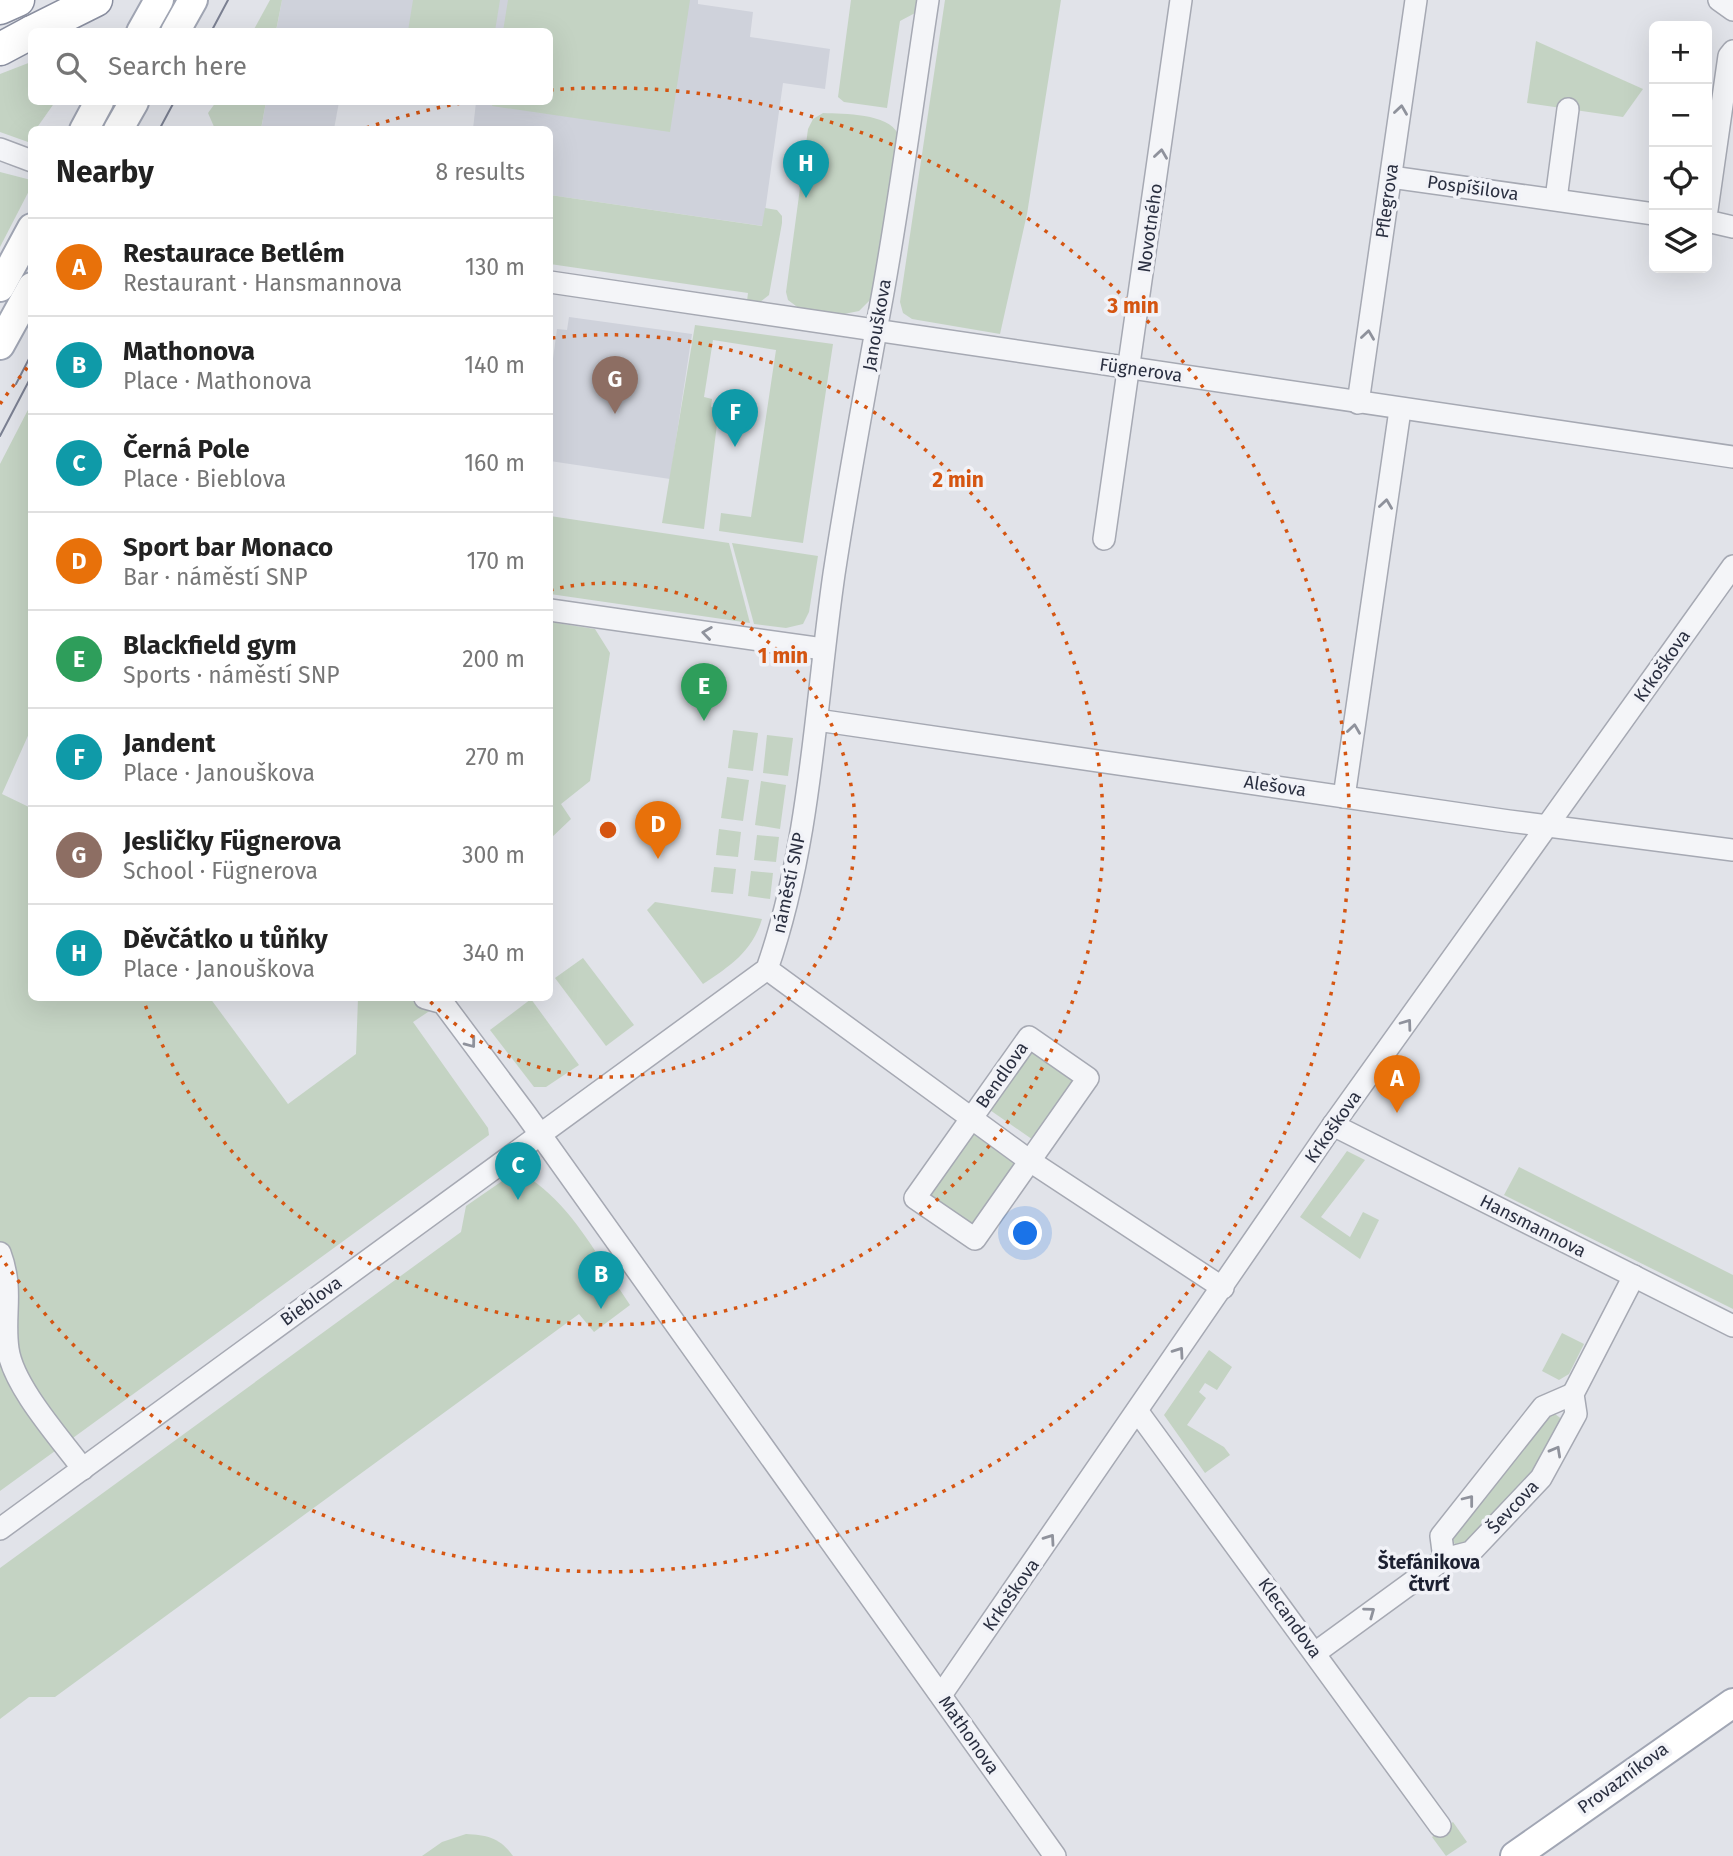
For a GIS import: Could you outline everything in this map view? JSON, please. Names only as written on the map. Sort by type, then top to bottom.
[{"type":"highway","points":[[0,8],[18,0]]},
{"type":"highway","points":[[39,28],[96,0]]},
{"type":"main road","points":[[177,28],[193,0]]},
{"type":"main road","points":[[143,28],[157,4]]},
{"type":"main road","points":[[86,126],[97,105]]},
{"type":"main road","points":[[120,126],[132,105]]},
{"type":"main road","points":[[0,287],[28,235]]},
{"type":"main road","points":[[0,345],[28,293]]},
{"type":"main road","name":"Provazníkova","points":[[1515,1856],[1733,1703]]},
{"type":"street","name":"Janouškova","points":[[823,649],[928,0]]},
{"type":"street","name":"Novotného","points":[[1104,538],[1181,0]]},
{"type":"street","name":"Pflegrova","points":[[1358,403],[1416,0]]},
{"type":"street","points":[[1719,0],[1733,10]]},
{"type":"street","points":[[1712,175],[1729,56],[1733,51]]},
{"type":"street","points":[[1556,199],[1568,109]]},
{"type":"street","points":[[0,149],[28,160]]},
{"type":"street","name":"Pospíšilova","points":[[1391,177],[1649,213]]},
{"type":"street","points":[[1712,222],[1733,228]]},
{"type":"street","name":"Fügnerova","points":[[553,282],[1400,410],[1733,457]]},
{"type":"street","points":[[1344,797],[1400,410]]},
{"type":"street","name":"Krkoškova","points":[[941,1696],[1333,1125],[1551,824],[1733,566]]},
{"type":"street","points":[[553,610],[823,649]]},
{"type":"street","name":"náměstí SNP","points":[[767,969],[787,914],[817,720],[823,649]]},
{"type":"street","name":"Alešova","points":[[817,720],[1344,797],[1733,850]]},
{"type":"street","points":[[436,1001],[443,1003],[541,1136],[607,1084],[767,969]]},
{"type":"street","name":"Bendlova","points":[[767,969],[1030,1161],[1223,1288]]},
{"type":"street","name":"Bendlova","points":[[1028,1037],[1088,1078],[975,1239],[915,1198],[971,1118],[1028,1037]]},
{"type":"street","name":"Hansmannova","points":[[1333,1125],[1733,1326]]},
{"type":"street","name":"Bieblova","points":[[0,1529],[541,1136]]},
{"type":"street","name":"Mathonova","points":[[541,1136],[1055,1856]]},
{"type":"street","points":[[0,1252],[10,1304],[8,1350],[18,1378],[83,1469]]},
{"type":"street","name":"Ševcova","points":[[1315,1653],[1444,1559],[1471,1552],[1541,1478],[1576,1415],[1573,1394],[1634,1276]]},
{"type":"street","name":"Ševcova","points":[[1444,1559],[1441,1535],[1543,1407],[1573,1394]]},
{"type":"street","name":"Klecandova","points":[[1138,1412],[1440,1826]]},
{"type":"shaded area","points":[[282,0],[698,0],[698,4],[753,12],[750,37],[830,49],[825,89],[783,83],[763,226],[553,195],[553,126],[473,126],[476,105],[553,105],[553,28],[277,28]]},
{"type":"shaded area","points":[[265,105],[338,105],[335,126],[262,126]]},
{"type":"shaded area","points":[[569,317],[692,334],[670,479],[553,461],[553,359],[557,329],[567,330]]},
{"type":"green space","points":[[270,0],[282,0],[277,28],[255,28]]},
{"type":"green space","points":[[413,0],[500,0],[495,28],[408,28]]},
{"type":"green space","points":[[508,0],[690,0],[670,132],[492,106],[553,105],[553,28],[503,28]]},
{"type":"green space","points":[[851,0],[918,0],[917,12],[900,21],[887,108],[844,102],[838,97]]},
{"type":"green space","points":[[945,0],[1061,0],[1027,214],[1000,334],[912,319],[903,313],[900,302]]},
{"type":"green space","points":[[1536,41],[1643,89],[1623,117],[1527,103]]},
{"type":"green space","points":[[28,63],[28,105],[53,105],[38,126],[28,126],[28,142],[0,132],[0,74]]},
{"type":"green space","points":[[214,105],[265,105],[262,126],[214,126],[208,113]]},
{"type":"green space","points":[[823,113],[875,118],[893,127],[898,134],[874,296],[859,311],[839,315],[800,309],[788,300],[786,292],[808,129],[813,119]]},
{"type":"green space","points":[[0,172],[28,179],[28,193],[0,247]]},
{"type":"green space","points":[[553,195],[762,226],[765,208],[777,210],[782,216],[782,223],[769,295],[760,302],[747,301],[748,293],[553,264]]},
{"type":"green space","points":[[695,325],[833,344],[803,543],[719,531],[721,513],[751,517],[776,350],[713,340],[704,397],[712,399],[711,407],[719,408],[704,529],[662,523]]},
{"type":"green space","points":[[28,410],[28,736],[2,794],[28,807],[28,1001],[212,1001],[288,1104],[356,1054],[358,1001],[444,1001],[413,1022],[488,1128],[489,1135],[0,1491],[0,464]]},
{"type":"green space","points":[[553,516],[729,543],[750,623],[553,594]]},
{"type":"green space","points":[[732,543],[818,556],[809,612],[803,624],[786,628],[754,624]]},
{"type":"green space","points":[[553,622],[595,629],[610,653],[590,781],[561,804],[571,819],[553,836]]},
{"type":"green space","points":[[733,730],[758,733],[753,771],[728,768]]},
{"type":"green space","points":[[767,735],[793,738],[788,776],[763,773]]},
{"type":"green space","points":[[727,777],[749,780],[743,821],[721,818]]},
{"type":"green space","points":[[761,781],[786,785],[780,829],[755,825]]},
{"type":"green space","points":[[719,829],[741,832],[738,857],[716,855]]},
{"type":"green space","points":[[757,835],[779,837],[776,862],[754,860]]},
{"type":"green space","points":[[714,867],[736,869],[733,894],[711,892]]},
{"type":"green space","points":[[751,871],[773,873],[770,899],[748,896]]},
{"type":"green space","points":[[655,902],[762,919],[752,941],[739,957],[703,984],[647,910]]},
{"type":"green space","points":[[583,958],[634,1025],[606,1046],[555,978]]},
{"type":"green space","points":[[528,1001],[532,1001],[579,1065],[546,1087],[534,1087],[490,1030]]},
{"type":"green space","points":[[1028,1047],[1078,1082],[1036,1142],[987,1108]]},
{"type":"green space","points":[[969,1131],[1019,1167],[972,1228],[929,1198],[930,1186]]},
{"type":"green space","points":[[1347,1151],[1365,1160],[1321,1217],[1350,1237],[1363,1212],[1379,1220],[1360,1259],[1300,1217]]},
{"type":"green space","points":[[1519,1167],[1733,1275],[1733,1309],[1504,1195]]},
{"type":"green space","points":[[524,1175],[541,1187],[570,1216],[630,1305],[594,1332],[579,1314],[55,1697],[29,1697],[0,1719],[0,1568],[461,1232],[466,1206],[508,1177]]},
{"type":"green space","points":[[1562,1333],[1584,1344],[1569,1374],[1559,1380],[1542,1371]]},
{"type":"green space","points":[[1209,1350],[1232,1367],[1217,1390],[1205,1383],[1199,1392],[1206,1398],[1187,1425],[1224,1447],[1230,1455],[1205,1473],[1164,1415]]},
{"type":"green space","points":[[1555,1414],[1563,1420],[1543,1461],[1468,1548],[1456,1547],[1452,1538],[1549,1415]]},
{"type":"green space","points":[[1453,1822],[1467,1842],[1446,1856],[1432,1837]]},
{"type":"green space","points":[[466,1834],[493,1839],[513,1856],[422,1856],[442,1842]]},
{"type":"tram line","points":[[213,28],[228,0]]},
{"type":"tram line","points":[[161,126],[172,105]]},
{"type":"tram line","points":[[16,384],[28,361]]},
{"type":"tram line","points":[[0,436],[28,383]]},
{"type":"place","name":"Děvčátko u tůňky","points":[[806,198]]},
{"type":"place","name":"Jesličky Fügnerova","points":[[615,414]]},
{"type":"place","name":"Jandent","points":[[735,447]]},
{"type":"place","name":"Blackfield gym","points":[[704,721]]},
{"type":"place","name":"Sport bar Monaco","points":[[658,859]]},
{"type":"place","name":"Restaurace Betlém","points":[[1397,1113]]},
{"type":"place","name":"Černá Pole","points":[[518,1200]]},
{"type":"place","name":"Mathonova","points":[[601,1309]]},
{"type":"district","name":"Štefánikova čtvrť","points":[[1429,1573]]}]
